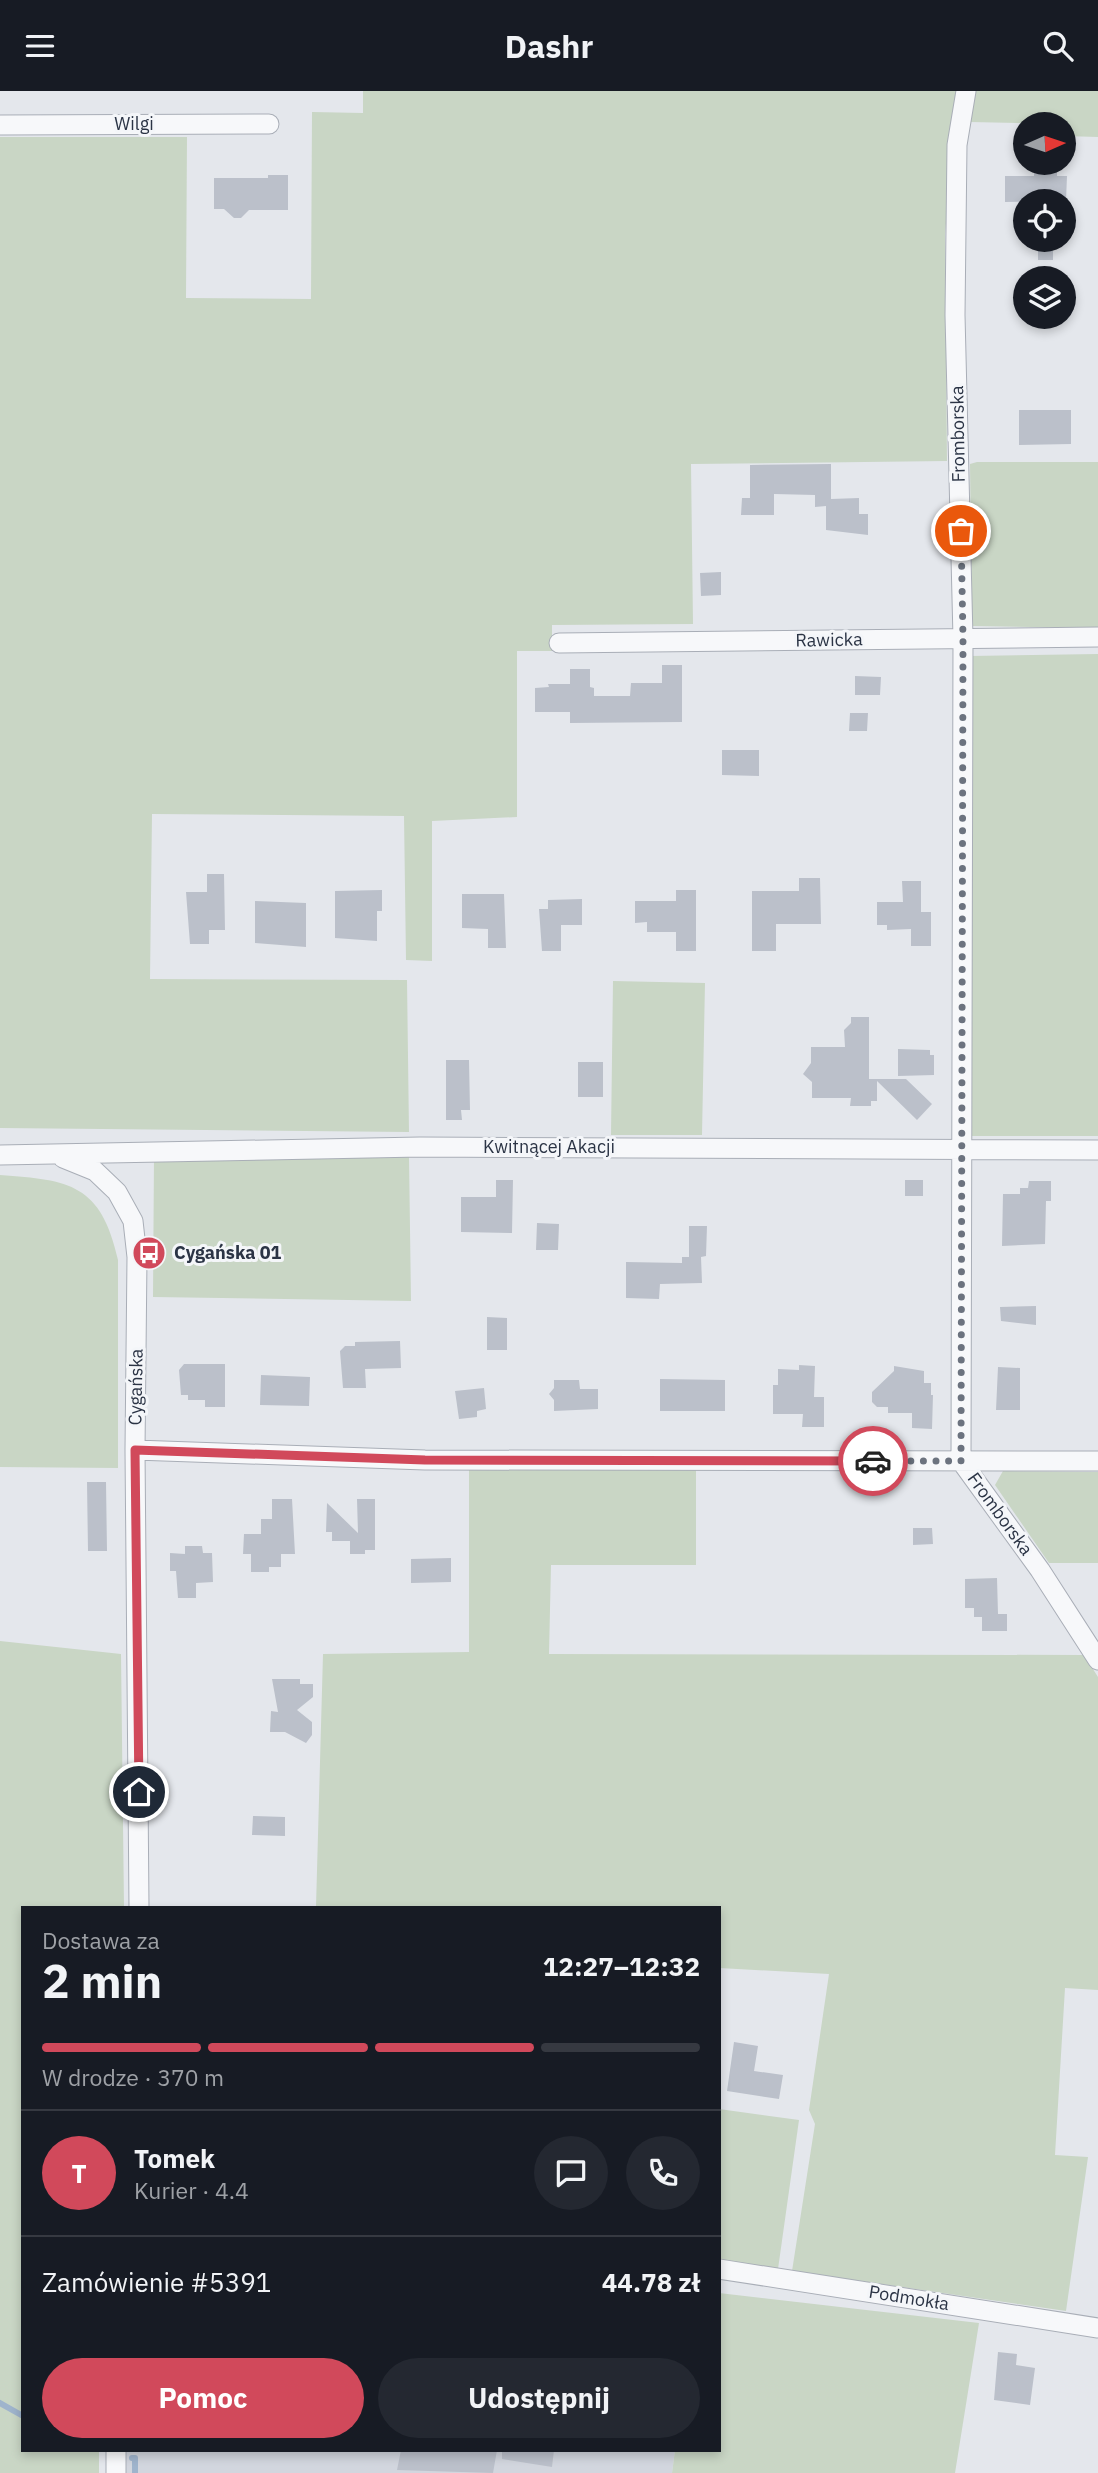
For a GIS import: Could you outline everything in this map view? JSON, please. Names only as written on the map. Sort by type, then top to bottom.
[{"type":"street","name":"Fromborska","points":[[966,91],[957,145],[955,315],[963,638],[961,1461],[1040,1570],[1098,1660]]},
{"type":"street","name":"Wilgi","points":[[0,125],[269,124]]},
{"type":"street","name":"Rawicka","points":[[559,643],[1098,637]]},
{"type":"street","name":"Kwitnącej Akacji","points":[[0,1155],[59,1156],[420,1147],[1098,1150]]},
{"type":"street","name":"Cygańska","points":[[59,1156],[95,1171],[117,1192],[133,1221],[137,1257],[135,1450],[139,1906]]},
{"type":"street","points":[[135,1450],[425,1460],[1098,1461]]},
{"type":"street","name":"Podmokła","points":[[721,2269],[1098,2327]]},
{"type":"street","points":[[116,2452],[116,2473]]},
{"type":"shaded area","points":[[126,2452],[675,2452],[672,2473],[126,2473]]},
{"type":"green space","points":[[363,91],[958,91],[945,234],[947,461],[691,464],[693,624],[552,625],[552,651],[517,651],[517,817],[432,821],[432,961],[406,960],[404,816],[152,814],[150,979],[407,980],[409,1132],[0,1128],[0,137],[187,137],[186,298],[311,299],[312,112],[363,113]]},
{"type":"green space","points":[[973,91],[1098,91],[1098,137],[1076,136],[1076,112],[1013,112],[1013,123],[970,122]]},
{"type":"green space","points":[[1098,462],[1098,628],[972,626],[970,464]]},
{"type":"green space","points":[[1098,654],[1098,1136],[972,1136],[970,656]]},
{"type":"green space","points":[[613,981],[705,983],[702,1135],[611,1135]]},
{"type":"green space","points":[[154,1156],[409,1157],[411,1301],[153,1297]]},
{"type":"green space","points":[[0,1175],[46,1180],[79,1191],[92,1201],[111,1235],[118,1260],[118,1468],[0,1467]]},
{"type":"green space","points":[[469,1470],[696,1470],[696,1565],[551,1565],[549,1654],[1084,1655],[1098,1677],[1098,1990],[1065,1988],[1055,2155],[1088,2157],[1066,2311],[792,2271],[815,2124],[809,2110],[829,1974],[721,1968],[721,1906],[316,1906],[323,1654],[469,1652]]},
{"type":"green space","points":[[1003,1471],[1098,1472],[1098,1563],[1049,1563],[995,1485]]},
{"type":"green space","points":[[0,1641],[121,1654],[124,1906],[21,1906],[21,2452],[99,2452],[99,2473],[0,2473]]},
{"type":"green space","points":[[721,2109],[799,2120],[778,2269],[721,2260]]},
{"type":"green space","points":[[721,2293],[979,2323],[955,2473],[672,2473],[675,2452],[721,2452]]},
{"type":"building","points":[[268,175],[288,175],[288,210],[249,210],[241,218],[234,218],[224,209],[214,209],[214,178],[268,178]]},
{"type":"building","points":[[1005,176],[1067,176],[1066,189],[1013,189],[1013,202],[1005,202]]},
{"type":"building","points":[[1038,252],[1053,252],[1053,260],[1038,260]]},
{"type":"building","points":[[1019,410],[1071,410],[1071,444],[1019,445]]},
{"type":"building","points":[[831,464],[831,499],[859,498],[859,514],[868,514],[868,535],[826,530],[826,506],[815,507],[815,495],[774,494],[774,515],[741,515],[742,498],[750,498],[750,465]]},
{"type":"building","points":[[721,572],[721,595],[701,596],[700,573]]},
{"type":"building","points":[[662,665],[682,665],[682,722],[570,723],[570,712],[535,712],[535,688],[549,687],[548,684],[570,684],[570,669],[590,669],[590,687],[594,688],[594,696],[630,696],[631,683],[662,683]]},
{"type":"building","points":[[855,676],[881,677],[880,695],[855,695]]},
{"type":"building","points":[[850,713],[868,713],[867,731],[849,731]]},
{"type":"building","points":[[722,750],[759,750],[759,776],[722,775]]},
{"type":"building","points":[[207,874],[224,874],[225,930],[209,930],[209,944],[190,944],[186,892],[207,892]]},
{"type":"building","points":[[799,878],[820,878],[821,924],[776,924],[776,951],[752,951],[752,891],[799,891]]},
{"type":"building","points":[[902,881],[921,881],[921,912],[931,912],[931,946],[911,946],[911,929],[887,930],[887,925],[877,925],[877,902],[903,902]]},
{"type":"building","points":[[382,890],[382,911],[377,911],[377,941],[335,938],[335,891]]},
{"type":"building","points":[[676,890],[696,890],[696,951],[676,951],[676,932],[647,932],[647,922],[635,923],[635,901],[676,901]]},
{"type":"building","points":[[462,894],[504,894],[506,948],[488,948],[488,929],[462,928]]},
{"type":"building","points":[[582,899],[582,925],[561,925],[561,951],[542,951],[539,909],[548,909],[548,900]]},
{"type":"building","points":[[255,901],[306,903],[306,947],[255,943]]},
{"type":"building","points":[[851,1017],[869,1017],[869,1079],[906,1079],[932,1104],[917,1120],[877,1081],[877,1101],[871,1101],[871,1106],[850,1106],[851,1098],[812,1098],[812,1082],[803,1074],[811,1063],[811,1047],[845,1047],[844,1030],[851,1023]]},
{"type":"building","points":[[898,1049],[930,1050],[930,1055],[934,1055],[934,1075],[898,1076]]},
{"type":"building","points":[[446,1060],[469,1060],[470,1110],[461,1110],[462,1120],[446,1120]]},
{"type":"building","points":[[578,1062],[603,1062],[603,1097],[578,1097]]},
{"type":"building","points":[[496,1180],[513,1180],[512,1233],[461,1232],[461,1197],[496,1197]]},
{"type":"building","points":[[905,1180],[923,1180],[923,1196],[905,1196]]},
{"type":"building","points":[[1029,1181],[1051,1181],[1051,1201],[1046,1201],[1045,1244],[1002,1246],[1003,1194],[1020,1194],[1020,1188],[1028,1188]]},
{"type":"building","points":[[537,1223],[559,1224],[558,1250],[536,1250]]},
{"type":"building","points":[[689,1226],[707,1226],[706,1256],[701,1257],[702,1283],[660,1284],[659,1299],[626,1298],[626,1262],[682,1263],[682,1257],[689,1257]]},
{"type":"building","points":[[1036,1306],[1036,1325],[1001,1321],[1000,1307]]},
{"type":"building","points":[[487,1317],[507,1318],[507,1350],[487,1350]]},
{"type":"building","points":[[400,1341],[401,1368],[365,1369],[366,1388],[343,1388],[340,1351],[345,1346],[355,1346],[355,1342]]},
{"type":"building","points":[[184,1364],[225,1364],[225,1407],[205,1407],[205,1400],[188,1400],[188,1395],[181,1395],[179,1370]]},
{"type":"building","points":[[799,1365],[815,1366],[814,1397],[824,1397],[824,1427],[802,1427],[803,1414],[773,1414],[773,1385],[778,1385],[778,1369],[799,1370]]},
{"type":"building","points":[[894,1366],[924,1371],[924,1383],[931,1383],[933,1395],[932,1429],[912,1428],[912,1413],[888,1413],[888,1407],[877,1407],[872,1402],[872,1392],[894,1371]]},
{"type":"building","points":[[998,1367],[1020,1368],[1020,1410],[996,1410]]},
{"type":"building","points":[[261,1375],[310,1377],[309,1406],[260,1405]]},
{"type":"building","points":[[660,1379],[725,1380],[725,1411],[660,1411]]},
{"type":"building","points":[[554,1380],[579,1380],[580,1389],[598,1389],[598,1409],[554,1411],[554,1400],[549,1394],[554,1388]]},
{"type":"building","points":[[484,1388],[486,1409],[477,1411],[477,1417],[459,1419],[455,1391]]},
{"type":"building","points":[[87,1482],[106,1482],[107,1551],[88,1551]]},
{"type":"building","points":[[272,1499],[292,1499],[295,1554],[281,1554],[281,1567],[269,1567],[269,1572],[251,1572],[251,1554],[243,1554],[244,1534],[261,1534],[261,1519],[272,1519]]},
{"type":"building","points":[[357,1499],[375,1499],[375,1550],[365,1550],[365,1554],[350,1554],[350,1541],[332,1541],[332,1532],[326,1532],[327,1503],[358,1533]]},
{"type":"building","points":[[913,1528],[932,1528],[933,1544],[913,1545]]},
{"type":"building","points":[[185,1546],[202,1546],[203,1553],[212,1553],[213,1582],[196,1583],[196,1598],[178,1598],[176,1571],[170,1571],[170,1553],[185,1554]]},
{"type":"building","points":[[451,1558],[451,1582],[411,1583],[411,1559]]},
{"type":"building","points":[[997,1578],[998,1614],[1007,1614],[1007,1631],[982,1631],[982,1617],[974,1617],[974,1608],[965,1608],[965,1579]]},
{"type":"building","points":[[272,1679],[300,1679],[300,1684],[313,1684],[313,1697],[297,1710],[312,1722],[312,1735],[306,1743],[285,1732],[270,1732],[271,1711],[278,1712]]},
{"type":"building","points":[[253,1816],[285,1817],[285,1836],[252,1835]]},
{"type":"building","points":[[734,2042],[758,2046],[754,2071],[783,2075],[779,2099],[727,2091]]},
{"type":"building","points":[[998,2352],[1017,2354],[1016,2365],[1035,2368],[1030,2405],[994,2400]]},
{"type":"building","points":[[401,2452],[497,2452],[493,2473],[397,2470]]},
{"type":"building","points":[[502,2452],[554,2452],[552,2467],[502,2459]]},
{"type":"waterway","points":[[0,2403],[21,2415]]},
{"type":"waterway","points":[[132,2458],[135,2458],[135,2473]]},
{"type":"way so far","points":[[873,1461],[961,1461],[961,531]]},
{"type":"place","name":"Cygańska 01","points":[[149,1253]]},
{"type":"route","points":[[139,1792],[135,1450],[425,1460],[873,1461]]}]
